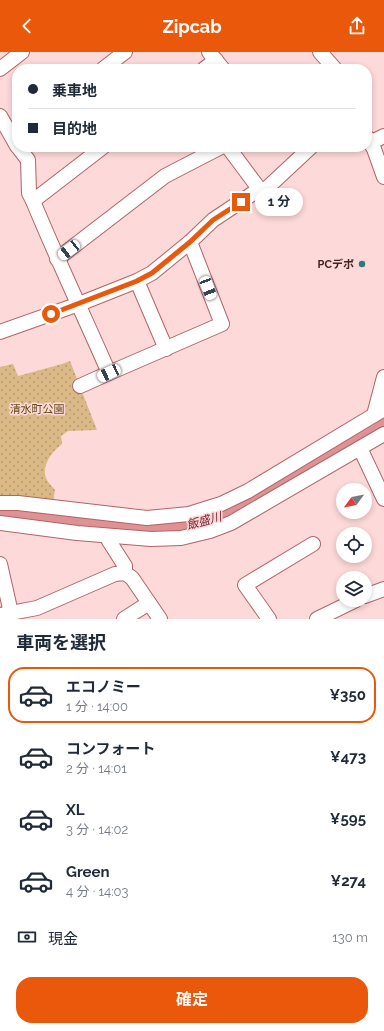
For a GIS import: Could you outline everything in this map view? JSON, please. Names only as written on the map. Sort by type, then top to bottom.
[{"type":"street","points":[[0,69],[22,52]]},
{"type":"street","points":[[109,64],[125,52]]},
{"type":"street","points":[[320,52],[331,64]]},
{"type":"street","points":[[0,116],[12,136]]},
{"type":"street","points":[[372,139],[384,136]]},
{"type":"street","points":[[372,146],[384,176]]},
{"type":"street","points":[[22,152],[28,160],[29,193],[57,259],[109,373]]},
{"type":"street","points":[[33,201],[97,152]]},
{"type":"street","points":[[57,259],[165,176],[211,152]]},
{"type":"street","points":[[232,152],[260,190]]},
{"type":"street","points":[[0,332],[78,304],[137,281],[152,273],[190,242],[213,220],[260,190],[266,189],[306,152]]},
{"type":"street","points":[[80,386],[222,324],[190,242]]},
{"type":"street","points":[[137,281],[166,349]]},
{"type":"street","points":[[0,503],[18,503],[80,512],[147,518],[182,515],[221,504],[248,490],[379,412],[384,377]]},
{"type":"street","points":[[0,523],[78,531],[107,536],[158,539],[181,538],[210,531],[231,523],[384,434]]},
{"type":"street","points":[[360,448],[384,499]]},
{"type":"street","points":[[78,531],[80,512]]},
{"type":"street","points":[[107,536],[125,566],[125,573]]},
{"type":"street","points":[[269,619],[245,585],[313,544]]},
{"type":"street","points":[[0,564],[5,614],[37,608],[115,574],[125,573],[132,578],[160,619]]},
{"type":"street","points":[[372,593],[384,589]]},
{"type":"street","points":[[124,619],[149,603]]},
{"type":"street","points":[[317,619],[342,607]]},
{"type":"green space","name":"清水町公園","points":[[70,361],[97,430],[68,431],[61,436],[62,444],[51,455],[45,470],[47,480],[55,490],[53,501],[0,495],[0,367],[13,364],[18,376]]},
{"type":"waterway","name":"飯盛川","points":[[0,511],[110,527],[136,529],[183,528],[203,524],[229,514],[271,491],[384,422]]},
{"type":"place","name":"PCデポ","points":[[362,264]]},
{"type":"route","points":[[51,314],[137,281],[152,273],[190,242],[213,220],[241,202]]}]
